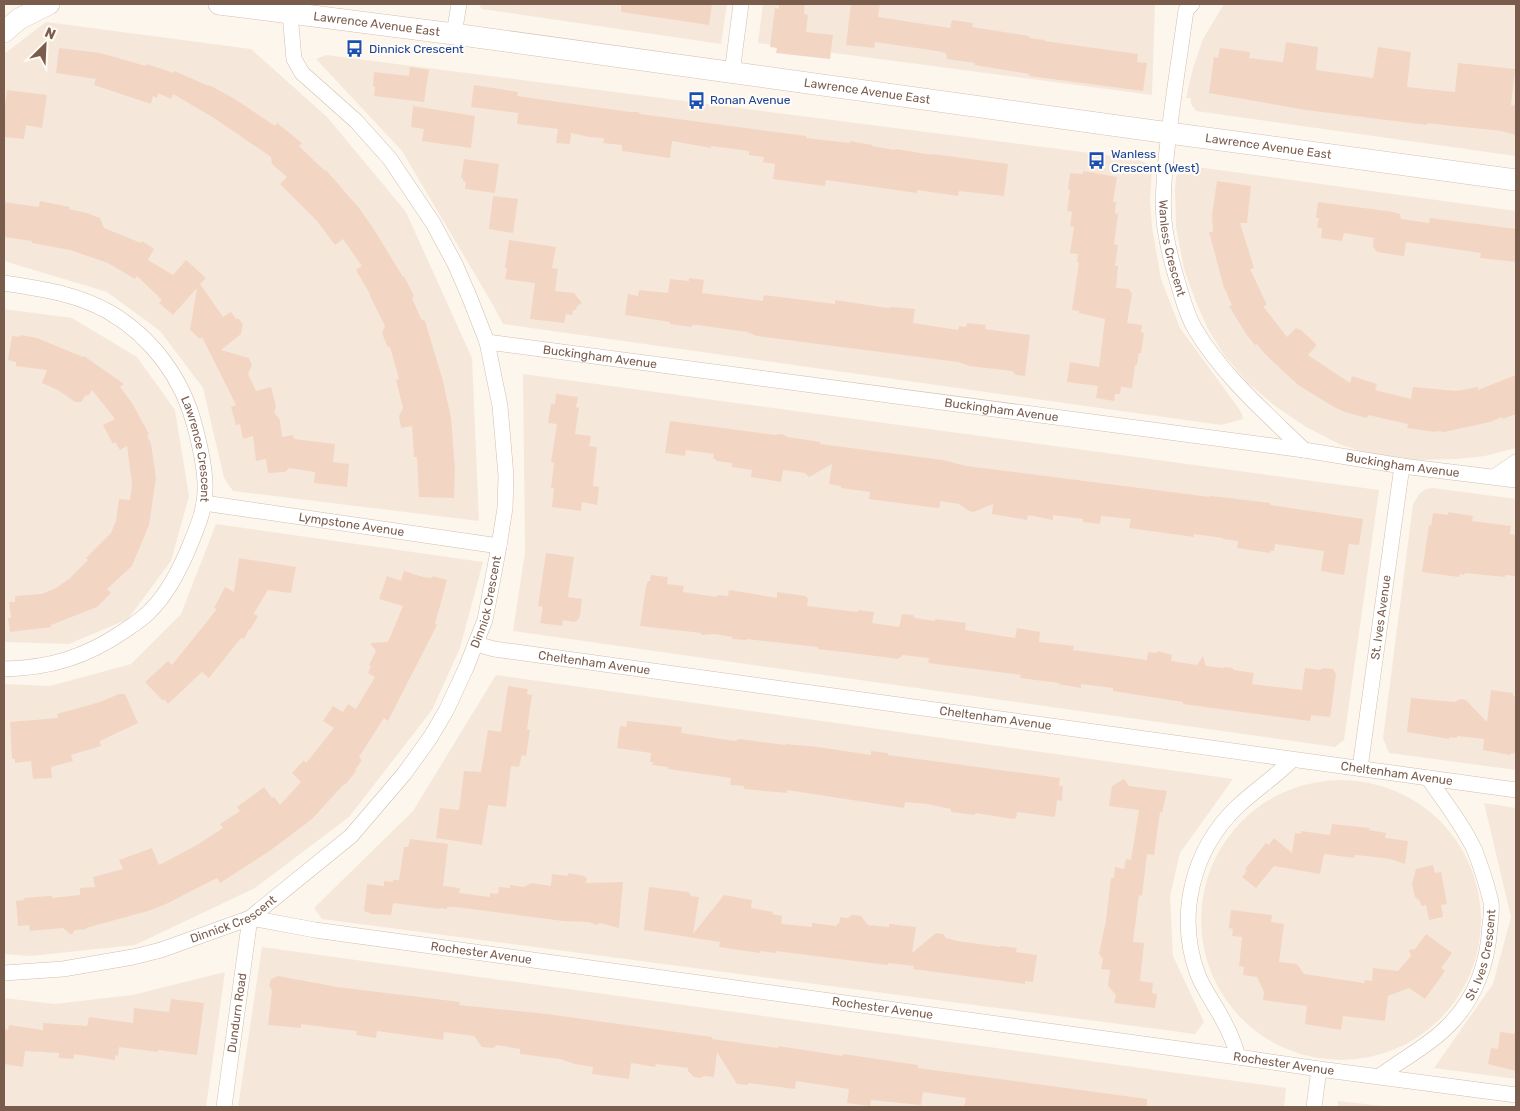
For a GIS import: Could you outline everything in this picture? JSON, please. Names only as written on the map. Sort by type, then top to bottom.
[{"type":"main road","points":[[4,32],[19,19],[49,4]]},
{"type":"main road","name":"Lawrence Avenue East","points":[[219,4],[454,34],[1169,134],[1516,180]]},
{"type":"street","points":[[454,34],[459,4]]},
{"type":"street","points":[[732,73],[740,4]]},
{"type":"street","name":"Wanless Crescent","points":[[1188,6],[1169,134],[1164,190],[1164,219],[1171,260],[1183,300],[1195,328],[1219,363],[1245,392],[1304,450]]},
{"type":"street","name":"Dinnick Crescent","points":[[4,973],[63,969],[133,957],[161,950],[250,918],[338,848],[385,798],[430,738],[454,694],[485,620],[505,508],[506,476],[500,406],[487,342],[470,296],[455,264],[433,223],[390,159],[356,121],[302,73],[294,59],[290,14]]},
{"type":"street","name":"Lawrence Crescent","points":[[4,282],[61,292],[81,298],[111,313],[150,345],[171,370],[184,392],[198,438],[205,491],[198,526],[185,558],[152,610],[98,648],[54,664],[31,668],[4,669]]},
{"type":"street","name":"Buckingham Avenue","points":[[487,342],[1304,450],[1402,466],[1516,480]]},
{"type":"street","points":[[1494,477],[1516,462]]},
{"type":"street","name":"St. Ives Avenue","points":[[1360,768],[1402,466]]},
{"type":"street","name":"Lympstone Avenue","points":[[204,503],[499,546]]},
{"type":"street","name":"Cheltenham Avenue","points":[[476,644],[494,649],[1516,790]]},
{"type":"street","points":[[1238,1057],[1227,1028],[1203,987],[1194,963],[1188,928],[1190,894],[1200,860],[1218,828],[1237,807],[1292,760]]},
{"type":"street","name":"St. Ives Crescent","points":[[1380,1076],[1399,1062],[1426,1047],[1449,1026],[1462,1010],[1481,975],[1489,940],[1491,904],[1481,868],[1469,842],[1428,778]]},
{"type":"street","name":"Rochester Avenue","points":[[250,918],[315,930],[1238,1057],[1319,1070],[1380,1076],[1516,1095]]},
{"type":"street","name":"Dundurn Road","points":[[224,1107],[250,918]]},
{"type":"street","points":[[1314,1107],[1319,1070]]},
{"type":"shaded area","points":[[478,4],[727,4],[721,44],[482,9]]},
{"type":"shaded area","points":[[763,4],[1155,4],[1152,95],[758,43]]},
{"type":"shaded area","points":[[1224,4],[1516,4],[1516,156],[1196,111],[1191,104],[1191,98],[1186,98],[1193,68],[1203,39]]},
{"type":"shaded area","points":[[46,22],[251,49],[327,117],[406,212],[472,358],[479,521],[233,491],[224,478],[203,388],[160,331],[107,292],[4,261],[4,54]]},
{"type":"shaded area","points":[[326,55],[1137,159],[1147,164],[1152,172],[1150,200],[1152,227],[1161,279],[1180,328],[1237,406],[1243,419],[1221,425],[503,324],[402,151],[316,59]]},
{"type":"shaded area","points":[[1197,167],[1516,211],[1516,448],[1485,456],[1458,459],[1411,460],[1379,457],[1339,444],[1306,427],[1275,406],[1247,382],[1224,355],[1208,329],[1184,269],[1176,227],[1176,177],[1180,171]]},
{"type":"shaded area","points":[[4,309],[72,318],[137,357],[175,410],[189,496],[171,561],[128,619],[69,644],[4,642]]},
{"type":"shaded area","points":[[523,374],[1379,490],[1344,740],[1335,747],[513,631],[525,552]]},
{"type":"shaded area","points":[[1433,488],[1516,499],[1516,770],[1389,753],[1383,738],[1413,504],[1420,493],[1426,489]]},
{"type":"shaded area","points":[[216,524],[483,562],[460,648],[432,710],[349,817],[255,888],[135,945],[30,956],[4,954],[4,684],[50,686],[131,664],[181,614]]},
{"type":"shaded area","points":[[496,675],[1233,779],[1180,853],[1170,896],[1173,956],[1204,1022],[1195,1034],[322,919],[314,908],[413,811]]},
{"type":"shaded area","points":[[1341,780],[1382,786],[1419,804],[1440,821],[1457,842],[1475,879],[1481,920],[1475,961],[1457,998],[1440,1019],[1419,1036],[1382,1054],[1341,1060],[1300,1054],[1263,1036],[1242,1019],[1225,998],[1207,961],[1201,920],[1207,879],[1225,842],[1242,821],[1263,804],[1300,786]]},
{"type":"shaded area","points":[[1484,803],[1516,808],[1516,1079],[1434,1068],[1493,984],[1511,917]]},
{"type":"shaded area","points":[[262,947],[1286,1088],[1284,1107],[238,1107]]},
{"type":"shaded area","points":[[225,972],[206,1107],[4,1107],[4,998],[54,1004],[132,995]]},
{"type":"shaded area","points":[[1338,1101],[1392,1107],[1338,1107]]},
{"type":"building","points":[[621,4],[712,4],[709,25],[621,12]]},
{"type":"building","points":[[779,4],[805,4],[804,14],[808,15],[806,32],[833,35],[830,59],[776,53],[777,48],[770,47],[775,8],[779,9]]},
{"type":"building","points":[[851,4],[880,4],[878,17],[950,28],[952,20],[973,23],[972,27],[1029,36],[1029,38],[1044,41],[1138,54],[1137,62],[1147,63],[1143,91],[1029,76],[1029,74],[947,59],[946,53],[937,51],[875,42],[874,48],[846,45]]},
{"type":"building","points":[[1286,42],[1318,47],[1316,70],[1373,78],[1378,47],[1411,52],[1407,87],[1455,92],[1458,63],[1515,69],[1511,105],[1516,106],[1516,135],[1502,131],[1427,123],[1427,125],[1306,110],[1209,93],[1214,57],[1218,58],[1220,48],[1250,52],[1249,58],[1283,62]]},
{"type":"building","points":[[59,48],[100,53],[146,66],[147,64],[174,73],[174,71],[209,85],[235,99],[275,126],[277,123],[302,143],[299,146],[326,170],[359,208],[375,231],[404,276],[414,296],[412,298],[421,319],[425,321],[443,381],[451,418],[455,470],[454,498],[419,497],[417,457],[414,457],[412,426],[401,428],[399,416],[403,408],[396,380],[399,379],[390,347],[387,346],[382,333],[385,326],[356,270],[362,266],[343,239],[335,245],[317,221],[280,184],[287,177],[272,164],[271,157],[214,118],[173,94],[171,99],[158,93],[157,98],[153,96],[151,104],[94,85],[96,79],[56,73]]},
{"type":"building","points":[[410,67],[429,70],[424,102],[374,96],[374,72],[409,76]]},
{"type":"building","points":[[474,85],[518,92],[517,96],[806,136],[806,138],[850,143],[850,141],[894,150],[1008,164],[1004,196],[959,191],[958,196],[917,190],[917,193],[826,180],[825,186],[773,179],[775,164],[763,162],[764,157],[749,155],[749,151],[711,146],[711,148],[672,141],[670,158],[622,151],[622,145],[603,143],[604,138],[571,133],[570,144],[556,143],[558,129],[517,124],[518,113],[471,107]]},
{"type":"building","points":[[7,90],[47,95],[42,128],[26,125],[24,139],[4,137],[4,102],[6,102]]},
{"type":"building","points":[[413,106],[475,116],[471,148],[422,141],[424,129],[411,127]]},
{"type":"building","points":[[464,159],[499,164],[495,193],[465,189],[466,182],[461,178]]},
{"type":"building","points":[[1083,171],[1117,177],[1113,202],[1116,202],[1115,213],[1118,214],[1114,244],[1118,245],[1115,266],[1118,266],[1116,288],[1129,289],[1132,294],[1127,323],[1142,325],[1141,332],[1144,333],[1141,353],[1139,353],[1137,365],[1135,365],[1132,388],[1121,387],[1120,394],[1115,394],[1114,401],[1096,398],[1098,386],[1067,382],[1070,362],[1099,367],[1105,319],[1072,310],[1079,263],[1077,262],[1078,254],[1070,253],[1074,227],[1070,226],[1072,212],[1067,211],[1070,190],[1068,189],[1070,173],[1083,174]]},
{"type":"building","points":[[1217,181],[1251,186],[1247,223],[1240,223],[1254,268],[1250,269],[1267,305],[1263,306],[1287,337],[1296,328],[1300,329],[1316,344],[1308,355],[1350,383],[1352,376],[1377,384],[1375,390],[1411,399],[1413,387],[1456,391],[1478,387],[1478,390],[1516,375],[1516,414],[1490,422],[1444,432],[1435,432],[1407,428],[1408,424],[1368,415],[1367,418],[1345,412],[1298,385],[1257,344],[1255,345],[1229,306],[1232,305],[1224,288],[1209,232],[1213,232],[1212,215]]},
{"type":"building","points":[[493,196],[518,199],[513,233],[489,229]]},
{"type":"building","points":[[40,201],[70,207],[69,209],[100,218],[104,228],[141,243],[142,241],[154,249],[148,260],[173,275],[186,260],[206,278],[200,284],[223,317],[231,312],[243,324],[241,334],[221,350],[249,358],[252,365],[248,374],[256,391],[271,387],[276,406],[274,412],[280,420],[282,437],[293,435],[294,439],[335,444],[333,462],[349,464],[347,487],[314,483],[315,472],[289,468],[285,472],[268,473],[266,459],[256,461],[253,436],[243,439],[240,424],[236,425],[231,407],[236,405],[202,337],[200,339],[190,330],[197,288],[173,315],[159,303],[162,300],[137,276],[135,279],[108,263],[70,250],[4,237],[4,202],[39,207]]},
{"type":"building","points":[[1318,202],[1394,212],[1400,214],[1401,219],[1429,223],[1430,218],[1516,229],[1516,262],[1480,258],[1481,253],[1406,242],[1404,256],[1377,252],[1373,247],[1374,238],[1344,233],[1342,241],[1321,238],[1322,228],[1317,228],[1319,218],[1316,218]]},
{"type":"building","points":[[509,240],[556,247],[552,268],[558,269],[555,291],[574,293],[582,303],[577,306],[576,310],[573,310],[572,315],[566,314],[564,323],[530,319],[535,283],[505,279]]},
{"type":"building","points":[[689,278],[704,280],[702,293],[763,301],[764,295],[835,304],[835,300],[888,308],[915,309],[913,323],[958,330],[959,326],[966,327],[967,323],[986,325],[985,329],[1030,335],[1025,376],[1016,375],[1012,371],[969,366],[958,362],[757,336],[747,332],[698,325],[692,325],[692,327],[670,324],[670,322],[625,315],[628,294],[638,296],[639,290],[668,293],[670,279],[689,281]]},
{"type":"building","points":[[20,335],[37,338],[84,356],[124,384],[120,387],[132,403],[149,434],[147,435],[151,444],[156,478],[149,525],[132,566],[107,589],[111,593],[97,607],[51,625],[51,627],[10,632],[8,618],[11,618],[9,602],[15,602],[15,596],[42,594],[56,588],[69,579],[88,560],[86,558],[111,533],[116,521],[119,499],[130,500],[132,484],[127,446],[120,450],[115,442],[113,444],[103,425],[115,419],[92,390],[81,402],[75,402],[58,390],[42,383],[47,370],[16,366],[16,362],[8,360],[12,336],[20,337]]},
{"type":"building","points":[[556,394],[578,397],[576,407],[579,408],[575,434],[591,436],[589,446],[597,447],[593,486],[599,487],[597,505],[582,502],[581,511],[552,507],[554,488],[551,488],[554,463],[551,462],[557,424],[548,423],[551,404],[555,404]]},
{"type":"building","points":[[670,421],[775,435],[782,434],[788,437],[820,442],[820,444],[943,460],[966,466],[1270,503],[1270,505],[1363,519],[1359,545],[1349,544],[1344,575],[1321,571],[1324,551],[1275,544],[1274,551],[1270,553],[1237,548],[1238,541],[1223,538],[1194,534],[1194,537],[1129,528],[1131,519],[1101,516],[1100,524],[1083,522],[1083,519],[1053,515],[1053,520],[1028,515],[1027,520],[992,514],[993,504],[973,512],[959,504],[940,501],[940,507],[937,508],[869,499],[870,492],[841,488],[841,486],[829,484],[832,464],[809,477],[805,473],[783,470],[781,482],[751,477],[752,470],[732,467],[732,463],[716,461],[716,459],[713,459],[714,454],[686,450],[685,456],[665,453]]},
{"type":"building","points":[[1448,512],[1473,516],[1472,521],[1511,526],[1510,534],[1516,535],[1516,576],[1505,575],[1505,577],[1465,573],[1464,575],[1460,574],[1459,577],[1422,572],[1429,525],[1431,526],[1433,513],[1448,515]]},
{"type":"building","points":[[546,553],[574,557],[568,597],[582,599],[580,616],[574,622],[563,620],[562,626],[540,623],[543,607],[538,606]]},
{"type":"building","points":[[239,558],[296,567],[291,593],[268,590],[254,613],[258,616],[244,639],[241,638],[209,678],[202,672],[168,704],[145,682],[168,661],[172,665],[217,609],[214,608],[225,587],[234,592]]},
{"type":"building","points":[[404,571],[423,577],[432,578],[433,576],[447,580],[435,624],[437,625],[388,721],[384,718],[359,757],[362,760],[356,771],[312,819],[271,850],[220,883],[217,878],[148,911],[86,929],[75,930],[71,935],[63,928],[30,931],[29,925],[18,926],[16,901],[24,900],[24,898],[80,895],[80,888],[95,887],[93,877],[123,869],[119,860],[152,848],[159,865],[197,845],[223,828],[220,824],[240,811],[237,807],[264,787],[280,805],[301,782],[292,773],[304,760],[306,763],[334,728],[323,721],[333,706],[343,712],[348,704],[356,709],[375,677],[368,673],[371,666],[369,665],[376,651],[370,643],[388,642],[403,606],[379,599],[387,576],[401,581]]},
{"type":"building","points":[[651,575],[668,577],[667,584],[684,586],[683,592],[717,597],[717,595],[728,596],[729,590],[777,598],[777,592],[806,596],[808,598],[807,606],[874,612],[872,623],[899,627],[902,614],[913,615],[915,618],[966,623],[965,630],[1015,638],[1017,628],[1040,632],[1039,642],[1074,646],[1073,650],[1147,660],[1148,652],[1156,653],[1158,651],[1172,655],[1171,661],[1197,665],[1203,656],[1206,666],[1232,668],[1234,670],[1254,673],[1252,684],[1302,690],[1305,668],[1333,669],[1336,674],[1330,717],[1311,715],[1310,721],[1183,704],[1183,702],[1113,691],[1113,688],[1081,684],[1081,688],[1020,678],[1021,675],[928,663],[929,658],[903,655],[898,659],[818,649],[818,647],[732,639],[732,637],[715,634],[702,635],[701,633],[640,626],[646,586],[648,581],[650,581]]},
{"type":"building","points":[[508,686],[528,689],[527,694],[532,695],[527,729],[530,730],[526,756],[522,755],[519,767],[511,766],[506,807],[488,805],[482,845],[436,838],[440,808],[459,810],[464,771],[481,772],[488,730],[501,732]]},
{"type":"building","points":[[1491,690],[1513,693],[1513,696],[1516,697],[1516,754],[1511,753],[1510,755],[1483,750],[1484,739],[1457,736],[1457,738],[1450,737],[1449,739],[1407,732],[1411,698],[1455,702],[1460,699],[1466,700],[1487,722]]},
{"type":"building","points":[[119,694],[125,694],[138,723],[100,741],[101,746],[71,755],[73,761],[51,767],[52,778],[33,779],[31,761],[15,763],[15,759],[12,759],[10,722],[58,718],[57,714],[100,702]]},
{"type":"building","points":[[627,721],[682,727],[681,733],[735,741],[739,739],[818,747],[871,755],[871,751],[888,753],[888,755],[1060,778],[1059,786],[1063,786],[1062,801],[1057,800],[1055,817],[1017,812],[1016,818],[1013,819],[975,813],[975,815],[951,812],[951,809],[927,804],[905,802],[904,808],[787,790],[787,793],[744,789],[744,786],[730,785],[731,778],[652,765],[653,762],[650,762],[651,753],[617,748],[620,726],[626,727]]},
{"type":"building","points":[[1124,779],[1129,786],[1167,791],[1162,813],[1160,812],[1154,855],[1147,854],[1142,896],[1139,895],[1133,942],[1144,943],[1140,981],[1153,983],[1152,993],[1157,994],[1155,1008],[1114,1003],[1116,995],[1108,986],[1110,970],[1101,969],[1103,959],[1099,954],[1106,920],[1111,878],[1114,878],[1115,867],[1124,869],[1126,859],[1131,860],[1139,810],[1109,806],[1112,786]]},
{"type":"building","points":[[1332,824],[1370,828],[1369,830],[1386,833],[1385,838],[1408,841],[1405,864],[1390,859],[1366,856],[1355,855],[1354,858],[1324,854],[1320,874],[1274,866],[1256,888],[1242,877],[1247,871],[1245,869],[1266,843],[1269,845],[1274,838],[1292,853],[1295,833],[1301,834],[1301,831],[1330,835]]},
{"type":"building","points":[[410,839],[448,844],[443,886],[460,888],[459,893],[490,897],[490,893],[498,894],[499,887],[510,888],[510,885],[524,887],[531,883],[551,886],[552,874],[568,876],[568,873],[584,876],[587,878],[586,883],[623,882],[619,928],[600,923],[597,925],[589,922],[563,921],[456,907],[440,909],[393,903],[391,915],[372,914],[364,911],[367,884],[384,886],[384,881],[393,882],[393,880],[399,880],[404,847],[408,847]]},
{"type":"building","points":[[1433,865],[1435,873],[1441,872],[1447,904],[1441,905],[1443,917],[1429,920],[1426,905],[1421,906],[1420,901],[1415,897],[1412,884],[1416,869]]},
{"type":"building","points":[[649,887],[689,892],[691,896],[699,897],[693,934],[724,895],[752,900],[751,908],[773,912],[772,914],[782,916],[781,923],[783,924],[812,927],[812,923],[837,926],[840,917],[848,918],[852,915],[861,916],[868,925],[889,927],[889,924],[916,927],[912,953],[936,933],[943,934],[946,938],[957,941],[1017,948],[1016,952],[1037,955],[1033,982],[1025,981],[1025,984],[913,969],[914,966],[889,963],[887,965],[776,951],[776,953],[760,951],[760,953],[719,947],[720,942],[644,930]]},
{"type":"building","points":[[1231,910],[1272,915],[1271,922],[1284,924],[1279,962],[1297,964],[1304,974],[1364,983],[1365,980],[1372,981],[1373,968],[1398,971],[1411,956],[1409,950],[1415,949],[1426,934],[1452,953],[1441,968],[1445,971],[1425,999],[1409,988],[1388,996],[1385,1021],[1343,1016],[1341,1030],[1305,1024],[1307,1006],[1263,1000],[1264,992],[1257,977],[1243,975],[1244,967],[1239,966],[1242,937],[1232,936],[1233,929],[1229,928]]},
{"type":"building","points":[[278,976],[337,987],[460,1002],[459,1005],[547,1014],[778,1048],[778,1046],[843,1056],[843,1054],[918,1065],[918,1068],[1147,1099],[1147,1107],[964,1107],[966,1098],[923,1092],[921,1105],[871,1100],[870,1106],[847,1103],[849,1089],[796,1081],[795,1089],[749,1083],[747,1085],[737,1084],[717,1052],[714,1077],[694,1077],[688,1071],[688,1068],[656,1064],[655,1067],[631,1063],[629,1079],[592,1074],[593,1067],[560,1059],[520,1054],[520,1049],[497,1045],[493,1048],[482,1047],[474,1036],[444,1032],[443,1040],[377,1031],[376,1038],[356,1035],[357,1031],[301,1024],[301,1028],[268,1025],[272,990],[269,986],[271,979]]},
{"type":"building","points":[[171,999],[204,1003],[197,1055],[119,1047],[118,1056],[115,1055],[115,1060],[74,1054],[74,1059],[59,1058],[59,1053],[25,1051],[23,1067],[4,1064],[4,1029],[8,1030],[9,1025],[43,1030],[43,1023],[87,1026],[89,1017],[133,1023],[134,1008],[169,1012]]},
{"type":"building","points":[[1500,1032],[1516,1034],[1516,1071],[1488,1064],[1491,1048],[1498,1049]]},
{"type":"place","name":"Dinnick Crescent","points":[[355,49]]},
{"type":"place","name":"Ronan Avenue","points":[[696,100]]},
{"type":"place","name":"Wanless Crescent (West)","points":[[1097,161]]}]
